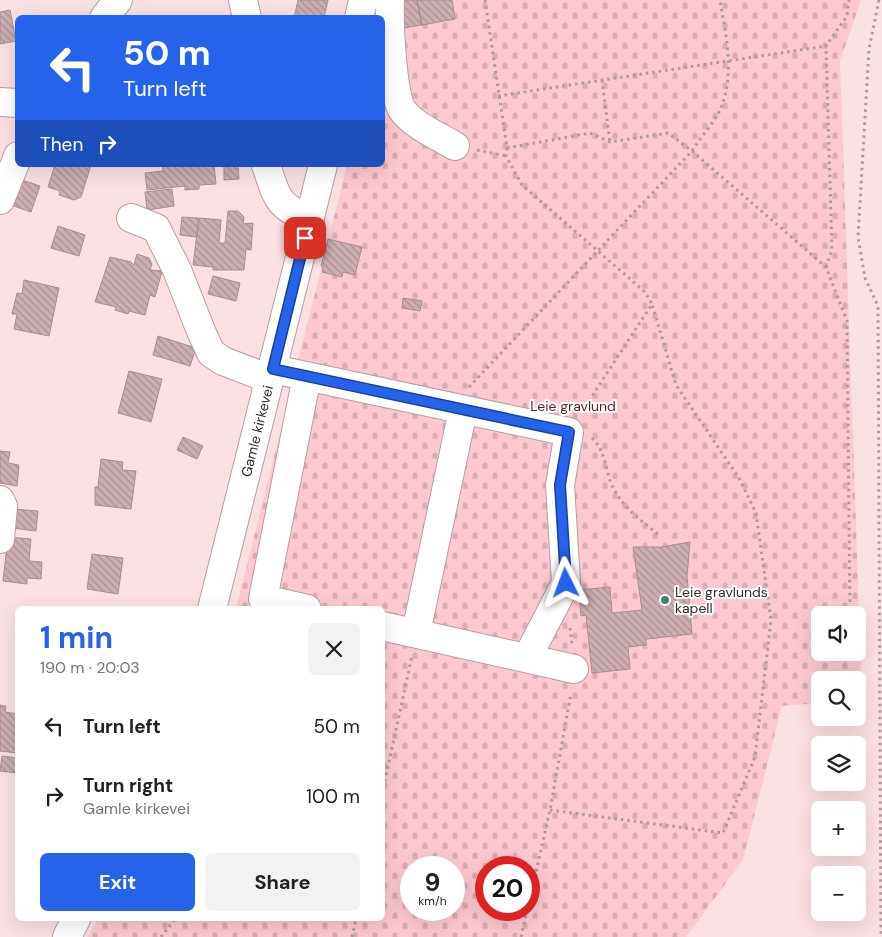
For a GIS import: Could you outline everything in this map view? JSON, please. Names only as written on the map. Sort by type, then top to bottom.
[{"type":"street","points":[[106,15],[118,0]]},
{"type":"street","points":[[243,0],[246,15]]},
{"type":"street","points":[[360,15],[363,0]]},
{"type":"street","points":[[390,0],[389,29],[398,98],[402,110],[415,122],[455,146]]},
{"type":"street","points":[[0,102],[15,103]]},
{"type":"street","points":[[0,200],[15,163]]},
{"type":"street","points":[[267,167],[278,199],[290,211],[310,219]]},
{"type":"street","name":"Gamle kirkevei","points":[[213,606],[323,167]]},
{"type":"street","points":[[131,218],[156,228],[177,270],[204,338],[212,352],[223,361],[272,374],[307,376],[569,432],[560,485],[566,583],[527,658]]},
{"type":"street","points":[[294,606],[263,599],[307,376]]},
{"type":"street","points":[[416,633],[457,409]]},
{"type":"street","points":[[0,500],[3,506],[0,539]]},
{"type":"street","points":[[385,627],[574,669]]},
{"type":"street","points":[[67,937],[75,921]]},
{"type":"path","points":[[485,0],[506,156],[522,185],[645,292],[652,304],[676,385],[739,478],[756,513],[771,620],[755,757],[723,833],[550,810]]},
{"type":"path","points":[[457,409],[597,252],[692,151],[718,112],[726,90],[730,61],[720,0]]},
{"type":"path","points":[[826,268],[832,250],[826,46],[847,16],[849,0]]},
{"type":"path","points":[[879,0],[869,49],[858,237],[865,278],[878,306],[882,937]]},
{"type":"path","points":[[498,96],[826,46]]},
{"type":"path","points":[[602,80],[610,142]]},
{"type":"path","points":[[506,148],[590,133],[610,142],[668,133],[692,151],[826,268],[847,321],[850,606]]},
{"type":"path","points":[[455,146],[506,156]]},
{"type":"path","points":[[652,304],[569,432],[589,435],[598,444],[611,484],[628,509],[658,534]]},
{"type":"path","points":[[540,856],[550,810],[574,669],[570,621]]},
{"type":"path","points":[[385,780],[416,633]]},
{"type":"path","points":[[161,937],[173,921]]},
{"type":"path","points":[[352,937],[356,921]]},
{"type":"path","points":[[521,937],[525,921]]},
{"type":"green space","name":"Leie gravlund","points":[[389,0],[861,0],[840,61],[859,606],[811,606],[811,661],[861,661],[861,671],[811,671],[811,704],[782,706],[743,860],[686,937],[87,937],[97,921],[385,921],[385,606],[237,606],[346,167],[385,167],[385,15]]},
{"type":"building","points":[[298,0],[328,0],[325,15],[295,15]]},
{"type":"building","points":[[398,0],[417,0],[422,25],[403,28]]},
{"type":"building","points":[[417,0],[452,0],[455,19],[422,25]]},
{"type":"building","points":[[10,10],[15,41],[0,44],[0,12]]},
{"type":"building","points":[[54,167],[90,167],[81,197],[74,200],[59,195],[60,191],[48,187]]},
{"type":"building","points":[[162,167],[214,167],[216,184],[199,185],[199,189],[185,190],[185,186],[147,190],[145,173],[163,171]]},
{"type":"building","points":[[224,167],[238,167],[239,179],[224,180]]},
{"type":"building","points":[[19,179],[40,186],[31,212],[11,205]]},
{"type":"building","points":[[172,189],[174,206],[147,210],[145,192]]},
{"type":"building","points":[[228,211],[238,211],[244,217],[243,224],[253,223],[251,250],[246,249],[244,270],[213,270],[213,267],[193,265],[199,218],[221,220],[219,243],[225,243]]},
{"type":"building","points":[[182,217],[199,218],[197,237],[180,235]]},
{"type":"building","points":[[58,226],[85,235],[79,256],[51,248]]},
{"type":"building","points":[[328,239],[362,247],[355,275],[343,272],[342,277],[322,272],[323,267],[321,266]]},
{"type":"building","points":[[137,254],[149,258],[152,264],[150,270],[162,271],[155,297],[150,295],[145,315],[129,311],[128,314],[115,310],[116,307],[95,302],[110,257],[131,262],[134,265]]},
{"type":"building","points":[[213,276],[240,283],[236,301],[208,294]]},
{"type":"building","points":[[24,280],[59,288],[49,336],[14,329],[17,314],[12,314],[17,293],[22,294]]},
{"type":"building","points":[[403,298],[422,301],[420,311],[402,308]]},
{"type":"building","points":[[158,336],[196,348],[190,366],[153,355]]},
{"type":"building","points":[[129,371],[162,379],[151,422],[118,413]]},
{"type":"building","points":[[183,437],[203,446],[197,459],[177,450]]},
{"type":"building","points":[[0,451],[10,452],[8,463],[19,465],[17,486],[0,483]]},
{"type":"building","points":[[101,459],[123,462],[122,470],[136,471],[131,509],[95,505],[95,487],[98,487]]},
{"type":"building","points":[[13,509],[38,511],[36,531],[12,528]]},
{"type":"building","points":[[8,537],[31,539],[29,561],[42,562],[41,579],[27,578],[27,584],[3,581]]},
{"type":"building","name":"Leie gravlunds kapell","points":[[690,542],[687,576],[692,634],[646,639],[646,645],[628,647],[630,669],[592,673],[586,615],[581,616],[579,590],[610,587],[612,613],[642,610],[633,547],[661,547]]},
{"type":"building","points":[[92,554],[123,558],[118,594],[87,589]]},
{"type":"building","points":[[0,705],[6,706],[5,712],[15,714],[15,753],[0,751]]},
{"type":"building","points":[[2,756],[15,758],[15,773],[0,771]]},
{"type":"place","name":"Leie gravlunds kapell","points":[[665,600]]},
{"type":"route","points":[[305,238],[273,369],[569,432],[560,485],[566,583]]}]
